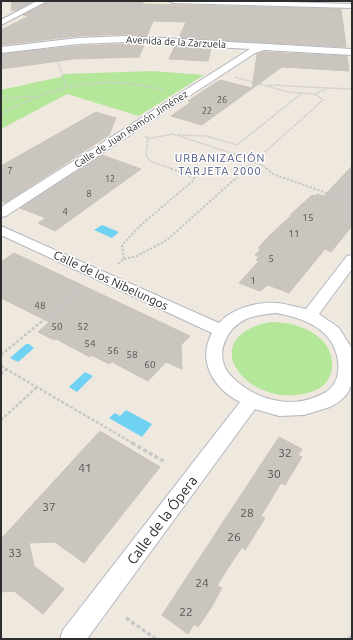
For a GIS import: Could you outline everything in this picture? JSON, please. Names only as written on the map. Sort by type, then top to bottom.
[{"type":"street","points":[[1,23],[43,1]]},
{"type":"street","points":[[173,1],[352,6]]},
{"type":"street","name":"Avenida de la Zarzuela","points":[[1,50],[78,41],[126,40],[352,52]]},
{"type":"street","name":"Calle de Juan Ramón Jiménez","points":[[1,213],[252,51],[262,47]]},
{"type":"street","name":"Calle de los Nibelungos","points":[[1,230],[221,330]]},
{"type":"street","points":[[309,316],[352,259]]},
{"type":"street","points":[[276,308],[309,316],[328,326],[341,340],[349,356],[350,373],[347,390],[325,402],[303,408],[277,408],[251,401],[229,386],[216,367],[213,347],[221,330],[231,320],[244,313],[276,308]]},
{"type":"street","name":"Calle de la Ópera","points":[[72,639],[251,401]]},
{"type":"path","points":[[55,53],[66,87]]},
{"type":"path","points":[[234,77],[288,92],[315,94],[331,88]]},
{"type":"path","points":[[1,98],[37,95],[66,87],[107,82],[134,83],[168,92]]},
{"type":"path","points":[[262,84],[352,89]]},
{"type":"path","points":[[142,137],[148,139],[173,134],[199,135],[237,145],[302,93]]},
{"type":"path","points":[[118,264],[124,259],[137,256],[167,240],[323,100],[315,94]]},
{"type":"path","points":[[1,114],[37,95]]},
{"type":"path","points":[[173,134],[254,162],[273,174],[352,202]]},
{"type":"path","points":[[124,259],[122,245],[142,224],[194,180],[194,178],[152,162],[148,159],[146,156],[148,139]]},
{"type":"path","points":[[1,356],[84,286]]},
{"type":"path","points":[[1,366],[165,462]]},
{"type":"path","points":[[1,374],[6,369]]},
{"type":"path","points":[[1,420],[37,387]]},
{"type":"path","points":[[126,618],[156,639]]},
{"type":"path","points":[[349,639],[352,633]]},
{"type":"green space","points":[[153,71],[204,75],[139,116],[67,94],[1,129],[1,90],[60,77],[64,74]]},
{"type":"green space","points":[[270,322],[288,323],[300,326],[316,335],[323,341],[331,357],[332,366],[331,374],[320,388],[311,392],[288,395],[267,392],[250,383],[238,370],[232,356],[234,342],[247,330]]},
{"type":"water","points":[[102,225],[119,232],[112,238],[94,230]]},
{"type":"water","points":[[26,344],[29,344],[34,348],[18,362],[10,358]]},
{"type":"water","points":[[85,372],[93,376],[77,392],[69,387]]},
{"type":"water","points":[[126,410],[152,424],[142,437],[109,418],[115,413],[120,416]]},
{"type":"building","points":[[12,1],[34,1],[15,11],[11,10]]},
{"type":"building","points":[[48,1],[110,1],[143,2],[142,4],[341,9],[346,47],[179,38],[186,22],[153,21],[147,36],[126,34],[78,36],[1,45],[1,30],[29,16],[23,15]]},
{"type":"building","points":[[126,44],[144,45],[139,57],[73,59],[1,69],[1,54],[78,46]]},
{"type":"building","points":[[175,46],[211,48],[208,61],[169,59]]},
{"type":"building","points":[[264,52],[347,56],[349,71],[282,67],[202,125],[171,116],[191,102],[188,101],[220,80],[252,88],[257,54]]},
{"type":"building","points":[[96,112],[116,118],[109,135],[5,203],[1,201],[1,166]]},
{"type":"building","points":[[102,155],[141,169],[55,231],[38,223],[46,218],[20,208]]},
{"type":"building","points":[[352,166],[352,226],[331,252],[325,249],[289,293],[268,285],[260,291],[239,283],[259,261],[256,260],[259,257],[255,255],[261,249],[258,248],[270,235],[312,195],[316,196],[317,194],[324,196]]},
{"type":"building","points":[[14,253],[190,336],[181,345],[182,369],[166,362],[148,381],[112,362],[109,364],[91,355],[90,357],[56,339],[54,340],[38,332],[49,322],[1,298],[1,262]]},
{"type":"building","points":[[100,431],[160,467],[84,563],[55,542],[29,543],[34,566],[64,589],[43,614],[14,591],[1,592],[1,539]]},
{"type":"building","points":[[279,437],[302,449],[298,455],[302,457],[285,485],[281,483],[261,516],[265,518],[245,550],[242,547],[217,586],[222,588],[211,608],[198,627],[194,624],[188,634],[162,615]]},
{"type":"district","name":"URBANIZACIÓN TARJETA 2000","points":[[220,164]]}]
